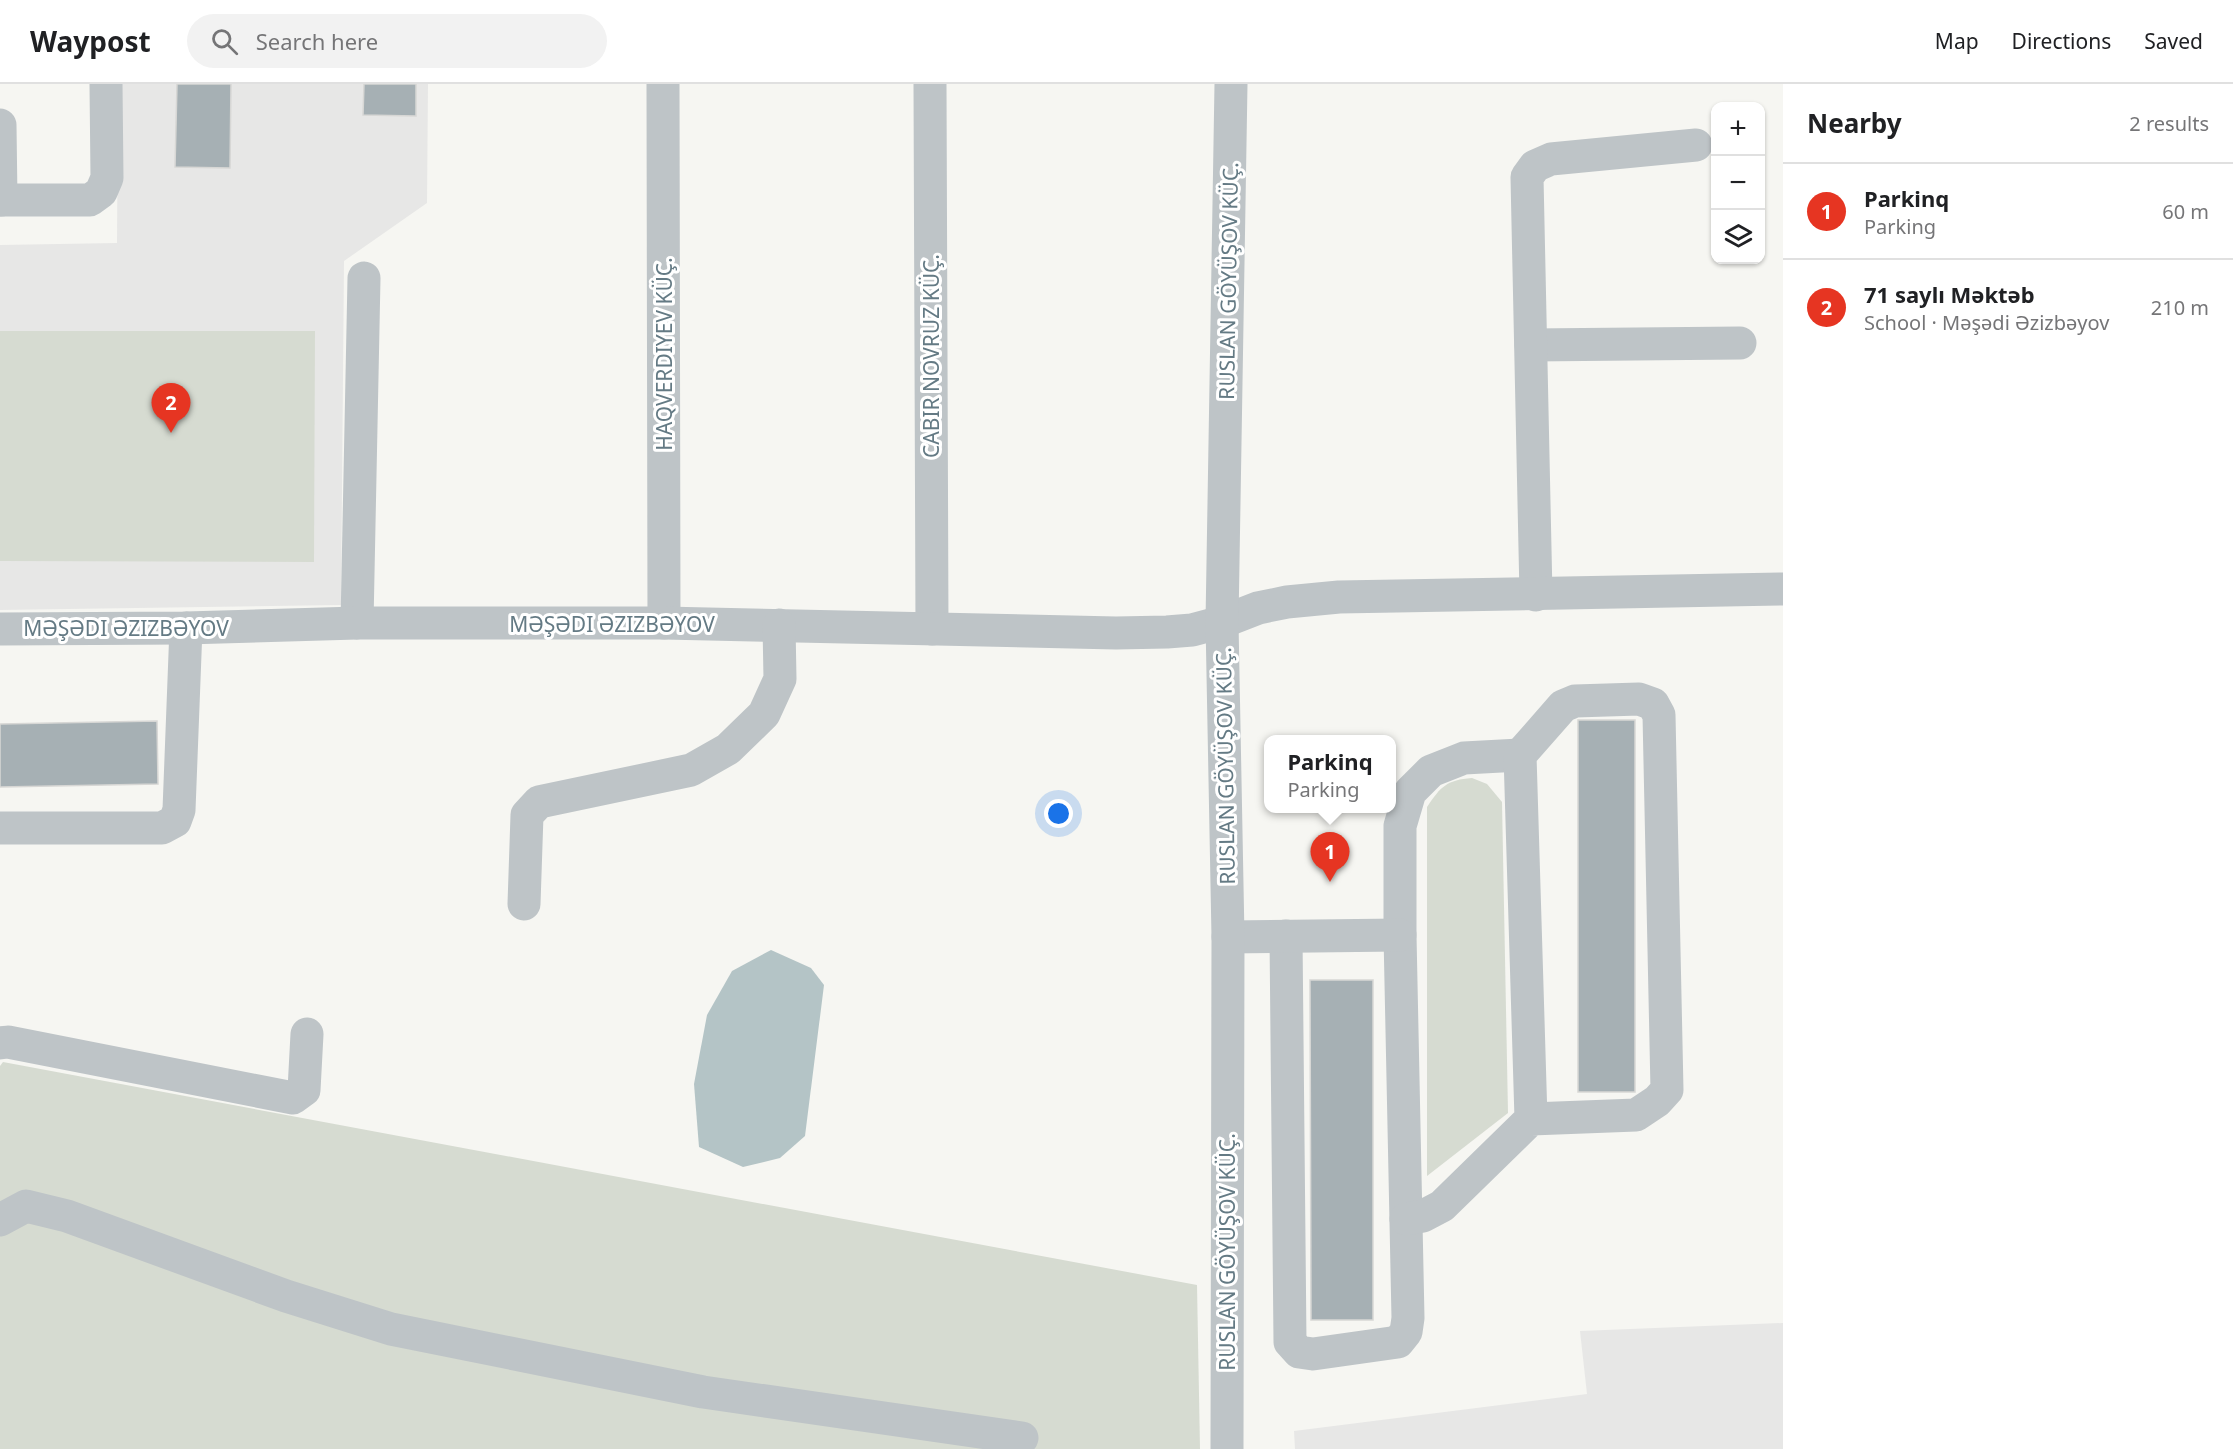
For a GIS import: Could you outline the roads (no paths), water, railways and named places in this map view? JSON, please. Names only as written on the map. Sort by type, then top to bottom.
[{"type":"street","points":[[0,125],[0,200],[90,200],[101,192],[107,178],[106,84]]},
{"type":"street","name":"HAQVERDIYEV KÜÇ.","points":[[663,84],[664,623]]},
{"type":"street","name":"CABIR NOVRUZ KÜÇ.","points":[[930,84],[932,628]]},
{"type":"street","name":"RUSLAN GÖYÜŞOV KÜÇ.","points":[[1227,1449],[1228,937],[1222,622],[1231,84]]},
{"type":"street","points":[[1536,595],[1527,177],[1535,166],[1551,159],[1696,145]]},
{"type":"street","points":[[357,623],[364,278]]},
{"type":"street","points":[[1531,345],[1740,343]]},
{"type":"street","name":"MƏŞƏDI ƏZIZBƏYOV","points":[[0,629],[186,628],[357,623],[664,623],[1116,633],[1192,630],[1287,602],[1328,598],[1783,589]]},
{"type":"street","points":[[524,904],[527,815],[539,802],[691,770],[728,749],[764,714],[780,679],[779,625]]},
{"type":"street","points":[[0,828],[162,828],[175,821],[179,810],[186,628]]},
{"type":"street","points":[[1406,1219],[1423,1216],[1442,1206],[1531,1119],[1636,1115],[1657,1101],[1667,1090],[1659,715],[1653,704],[1639,699],[1575,701],[1563,706],[1520,755],[1531,1119]]},
{"type":"street","points":[[1286,936],[1290,1342],[1299,1352],[1312,1354],[1398,1342],[1407,1332],[1408,1318],[1400,826],[1410,792],[1431,771],[1464,758],[1520,755]]},
{"type":"street","points":[[1228,937],[1400,935]]},
{"type":"street","points":[[0,1043],[8,1042],[294,1098],[303,1090],[307,1034]]},
{"type":"street","points":[[0,1220],[26,1206],[67,1216],[286,1296],[391,1329],[703,1392],[1022,1438]]},
{"type":"place","name":"71 saylı Məktəb","points":[[171,433]]},
{"type":"place","name":"Parkinq","points":[[1330,882]]}]
